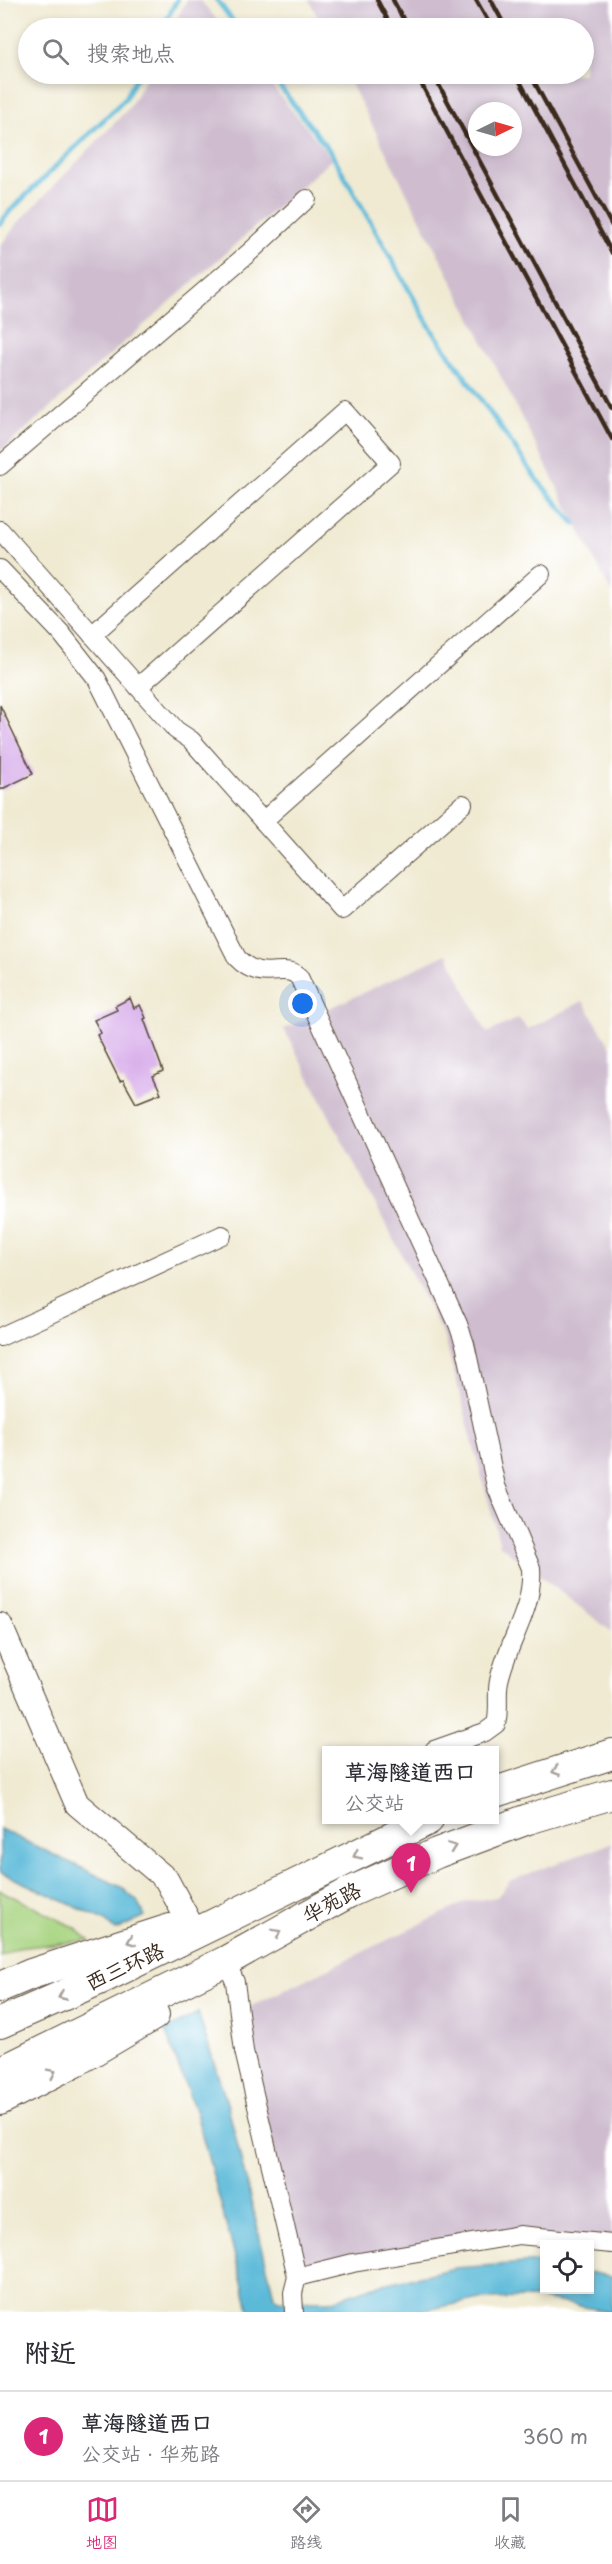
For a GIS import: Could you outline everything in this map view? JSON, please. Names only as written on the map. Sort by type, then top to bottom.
[{"type":"main road","points":[[499,1791],[612,1754]]},
{"type":"main road","name":"华苑路","points":[[226,1961],[348,1893],[437,1853],[528,1819],[612,1794]]},
{"type":"main road","name":"华苑路","points":[[193,1929],[248,1908],[420,1824]]},
{"type":"main road","points":[[0,1987],[148,1934],[193,1929]]},
{"type":"main road","name":"西三环路","points":[[0,2023],[103,1978],[193,1929]]},
{"type":"main road","points":[[0,2100],[76,2061],[179,2000],[226,1961]]},
{"type":"main road","name":"西三环路","points":[[0,2072],[226,1961]]},
{"type":"street","points":[[0,466],[251,251],[307,199]]},
{"type":"street","points":[[92,635],[345,411],[391,463],[138,687]]},
{"type":"street","points":[[0,530],[176,730],[191,740],[342,910],[463,804]]},
{"type":"street","points":[[0,569],[61,633],[97,679],[237,958],[254,971],[288,971],[294,972],[299,977],[458,1324],[465,1344],[496,1486],[531,1568],[532,1582],[529,1601],[499,1682],[496,1724],[485,1732],[445,1746]]},
{"type":"street","points":[[263,820],[541,574]]},
{"type":"street","points":[[0,1337],[222,1235]]},
{"type":"street","points":[[0,1625],[76,1804],[166,1879],[193,1929]]},
{"type":"street","points":[[226,1961],[235,1982],[244,2051],[295,2285],[294,2312]]},
{"type":"street","points":[[295,2285],[353,2263],[519,2235],[612,2244]]},
{"type":"shaded area","points":[[187,0],[200,0],[215,18],[177,18]]},
{"type":"shaded area","points":[[309,0],[612,0],[612,594],[351,84],[594,84],[594,18],[318,18]]},
{"type":"shaded area","points":[[142,84],[270,84],[332,159],[0,452],[0,246],[17,224],[129,108]]},
{"type":"shaded area","points":[[447,954],[487,1033],[518,1018],[528,1029],[583,1001],[612,1049],[612,1632],[500,1545],[445,1338],[284,1029]]},
{"type":"shaded area","points":[[612,1843],[612,2245],[594,2243],[594,2240],[526,2236],[311,2273],[295,2248],[249,2049],[245,2009],[466,1902],[497,1897],[511,1880]]},
{"type":"green space","points":[[0,1890],[75,1928],[89,1940],[18,1948],[0,1956]]},
{"type":"water","points":[[0,1829],[121,1887],[138,1902],[145,1916],[116,1930],[104,1920],[0,1872]]},
{"type":"water","points":[[198,2013],[228,2106],[274,2296],[278,2300],[330,2301],[375,2286],[455,2268],[539,2262],[540,2294],[594,2294],[594,2273],[612,2277],[612,2312],[537,2298],[480,2299],[417,2312],[250,2312],[196,2113],[165,2030]]},
{"type":"building","points":[[0,705],[33,774],[0,790]]},
{"type":"building","points":[[130,998],[134,1008],[140,1005],[146,1018],[144,1019],[163,1071],[153,1076],[161,1093],[136,1103],[123,1080],[120,1081],[97,1035],[101,1033],[94,1020],[117,1010],[115,1006]]},
{"type":"waterway","points":[[167,18],[177,0]]},
{"type":"waterway","points":[[217,0],[230,18]]},
{"type":"waterway","points":[[0,224],[9,212],[125,99],[133,84]]},
{"type":"waterway","points":[[278,84],[332,154],[430,327],[538,481],[575,524]]},
{"type":"railway","points":[[377,0],[387,18]]},
{"type":"railway","points":[[393,0],[403,18]]},
{"type":"railway","points":[[476,0],[486,18]]},
{"type":"railway","points":[[491,0],[501,18]]},
{"type":"railway","points":[[421,84],[612,439]]},
{"type":"railway","points":[[438,84],[612,408]]},
{"type":"railway","points":[[521,84],[612,253]]},
{"type":"railway","points":[[535,84],[612,226]]},
{"type":"place","name":"草海隧道西口","points":[[411,1893]]}]
